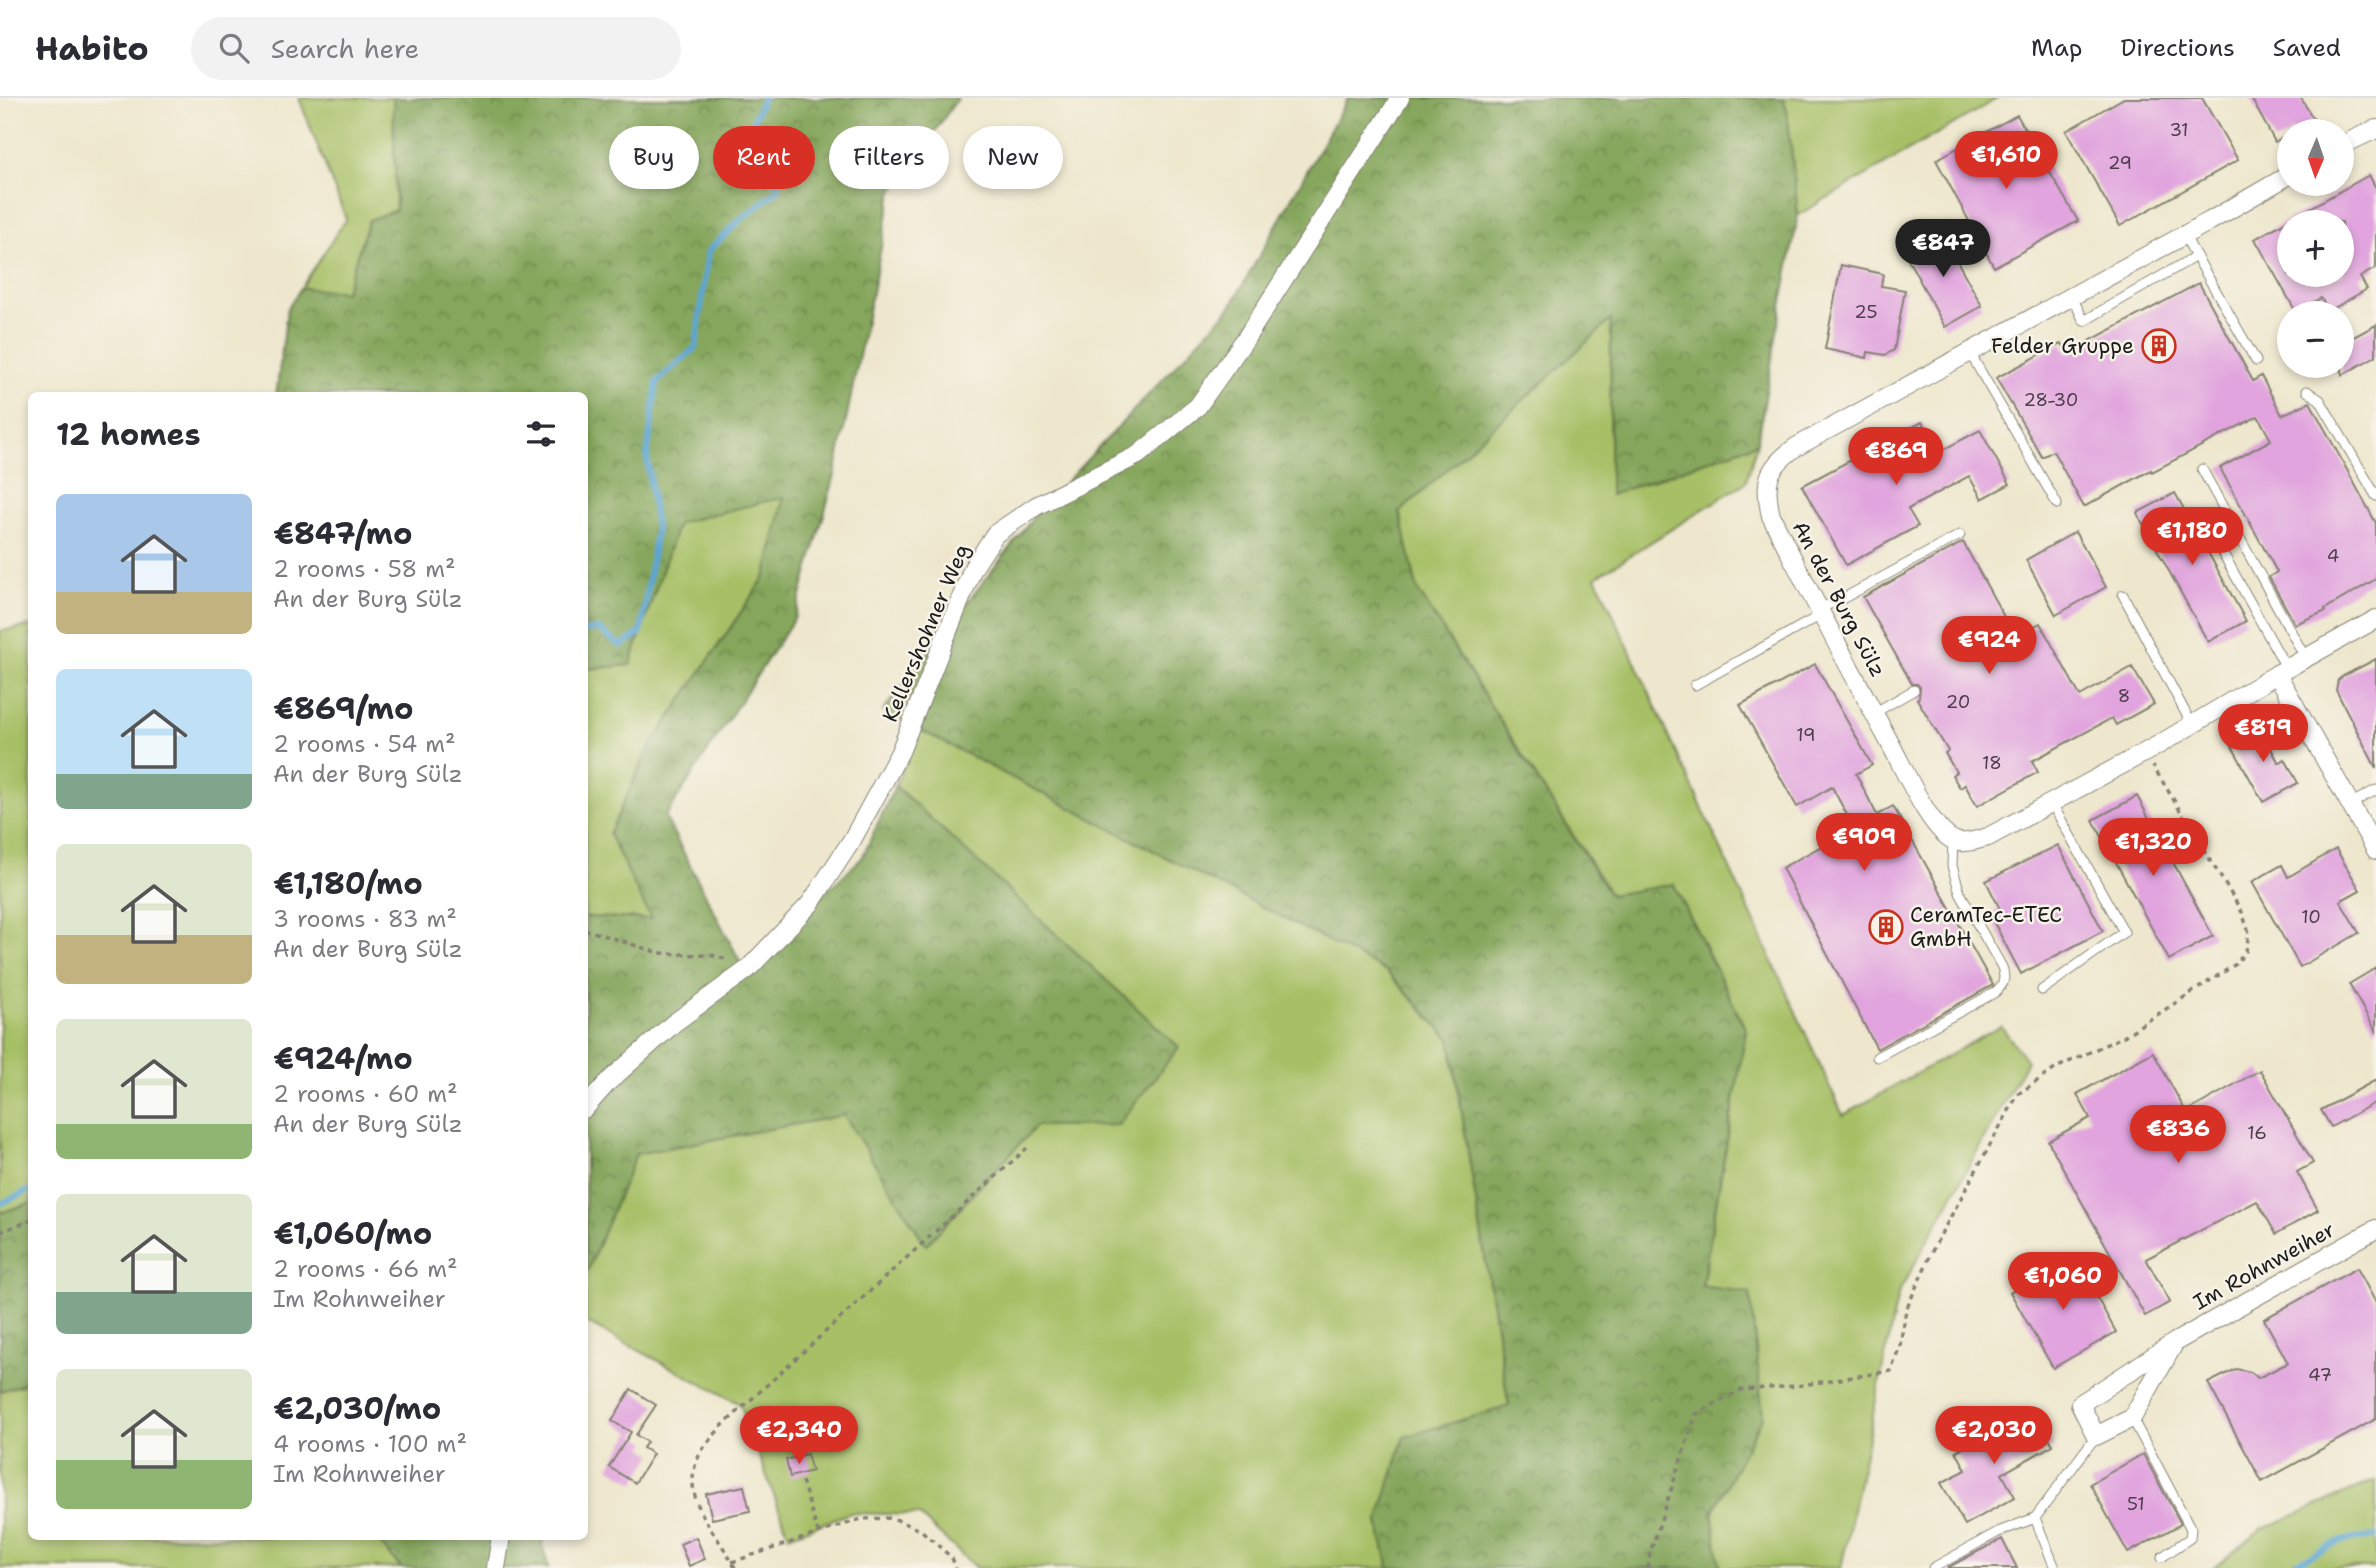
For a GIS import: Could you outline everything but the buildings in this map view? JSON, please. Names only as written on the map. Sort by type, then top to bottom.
[{"type":"street","name":"Kellershohner Weg","points":[[588,1104],[608,1082],[674,1023],[748,969],[810,904],[852,840],[900,752],[973,568],[995,534],[1035,506],[1138,455],[1198,406],[1246,338],[1400,98]]},
{"type":"street","points":[[2354,139],[2376,129]]},
{"type":"street","name":"An der Burg Sülz","points":[[1953,840],[1928,813],[1771,516],[1767,499],[1768,477],[1783,457],[1796,447],[2277,182]]},
{"type":"street","points":[[1953,840],[1968,843],[1987,837],[2145,752],[2376,620]]},
{"type":"street","points":[[2282,672],[2376,850]]},
{"type":"street","name":"Im Rohnweiher","points":[[2096,1436],[2080,1405],[2175,1342],[2376,1230]]},
{"type":"street","points":[[2096,1436],[2133,1418],[2175,1342]]},
{"type":"street","points":[[496,1568],[500,1540]]},
{"type":"lane","points":[[2184,235],[2256,361]]},
{"type":"lane","points":[[2072,297],[2084,321],[2196,256]]},
{"type":"lane","points":[[1970,353],[2057,504]]},
{"type":"lane","points":[[2307,391],[2320,400],[2376,496]]},
{"type":"lane","points":[[2202,469],[2306,659]]},
{"type":"lane","points":[[2209,528],[2282,672]]},
{"type":"lane","points":[[1695,685],[1842,599],[1960,535]]},
{"type":"lane","points":[[2123,594],[2192,724]]},
{"type":"lane","points":[[1874,713],[1914,690]]},
{"type":"lane","points":[[2350,804],[2376,790]]},
{"type":"lane","points":[[2042,990],[2124,932],[2051,802]]},
{"type":"lane","points":[[1877,1057],[2002,987],[2005,977],[2002,967],[1961,893],[1952,866],[1953,840]]},
{"type":"lane","points":[[2133,1418],[2192,1529],[2190,1538],[2162,1556]]},
{"type":"lane","points":[[1933,1568],[1998,1532],[2035,1518],[2096,1436]]},
{"type":"lane","points":[[2035,1518],[2055,1568]]},
{"type":"path","points":[[1648,1568],[1650,1553],[1696,1414],[1741,1390],[1796,1386],[1891,1371],[1900,1345],[1906,1310],[1934,1247],[2018,1094],[2058,1067],[2124,1036],[2236,964],[2246,951],[2249,933],[2242,912],[2145,752]]},
{"type":"path","points":[[588,930],[659,953],[718,956],[748,969]]},
{"type":"path","points":[[735,1568],[700,1513],[692,1488],[698,1457],[721,1427],[1027,1148]]},
{"type":"path","points":[[0,1232],[28,1222]]},
{"type":"path","points":[[802,1481],[818,1533]]},
{"type":"path","points":[[732,1562],[861,1519],[893,1518],[922,1531],[952,1558],[956,1568]]},
{"type":"green space","points":[[299,98],[393,98],[396,210],[369,220],[345,292],[301,288],[346,219]]},
{"type":"green space","points":[[393,98],[958,98],[939,126],[829,126],[829,189],[895,189],[835,475],[795,617],[665,817],[744,969],[862,858],[895,786],[1179,1047],[1118,1125],[1036,1126],[926,1245],[844,1115],[636,1154],[588,1270],[588,917],[651,919],[609,834],[648,750],[766,575],[784,497],[678,523],[630,665],[588,669],[588,392],[277,392],[287,309],[301,288],[345,292],[369,220],[396,210]]},
{"type":"green space","points":[[1348,98],[1783,98],[1787,110],[1798,215],[1757,443],[1610,495],[1611,320],[1400,512],[1417,589],[1610,895],[1673,884],[1746,1030],[1702,1286],[1750,1293],[1763,1416],[1712,1513],[1720,1568],[1389,1568],[1378,1522],[1404,1437],[1509,1406],[1450,1039],[1386,971],[883,711],[1036,514],[1230,308]]},
{"type":"green space","points":[[1783,98],[1998,98],[1798,215],[1787,110]]},
{"type":"green space","points":[[1611,319],[1610,495],[1757,443],[1746,482],[1596,577],[1843,1115],[2001,1026],[2027,1061],[1898,1294],[1841,1568],[1720,1568],[1712,1513],[1763,1416],[1702,1287],[1746,1030],[1674,884],[1611,895],[1417,589],[1400,512]]},
{"type":"green space","points":[[784,496],[766,575],[648,750],[651,919],[588,917],[588,669],[630,665],[678,523]]},
{"type":"green space","points":[[28,626],[28,1204],[0,1213],[0,631]]},
{"type":"green space","points":[[919,728],[1386,971],[1450,1039],[1509,1407],[1404,1437],[1378,1522],[1389,1568],[976,1568],[919,1515],[850,1513],[789,1536],[740,1404],[588,1324],[588,1270],[635,1154],[845,1115],[926,1245],[1036,1126],[1118,1125],[1178,1047],[895,786]]},
{"type":"green space","points":[[28,1204],[28,1383],[0,1391],[0,1213]]},
{"type":"green space","points":[[28,1383],[28,1540],[378,1540],[401,1568],[0,1568],[0,1391]]},
{"type":"green space","points":[[2376,1480],[2376,1568],[2213,1568],[2261,1530]]},
{"type":"green space","points":[[378,1540],[543,1540],[549,1568],[401,1568]]},
{"type":"waterway","points":[[588,630],[598,629],[621,646],[641,632],[656,529],[647,457],[657,382],[696,347],[708,251],[740,220],[779,189],[747,134],[763,98]]},
{"type":"waterway","points":[[0,1204],[28,1191]]},
{"type":"waterway","points":[[2284,1568],[2342,1541],[2376,1536]]},
{"type":"place","name":"Felder Gruppe","points":[[2159,346]]},
{"type":"place","name":"CeramTec-ETEC GmbH","points":[[1886,927]]}]
